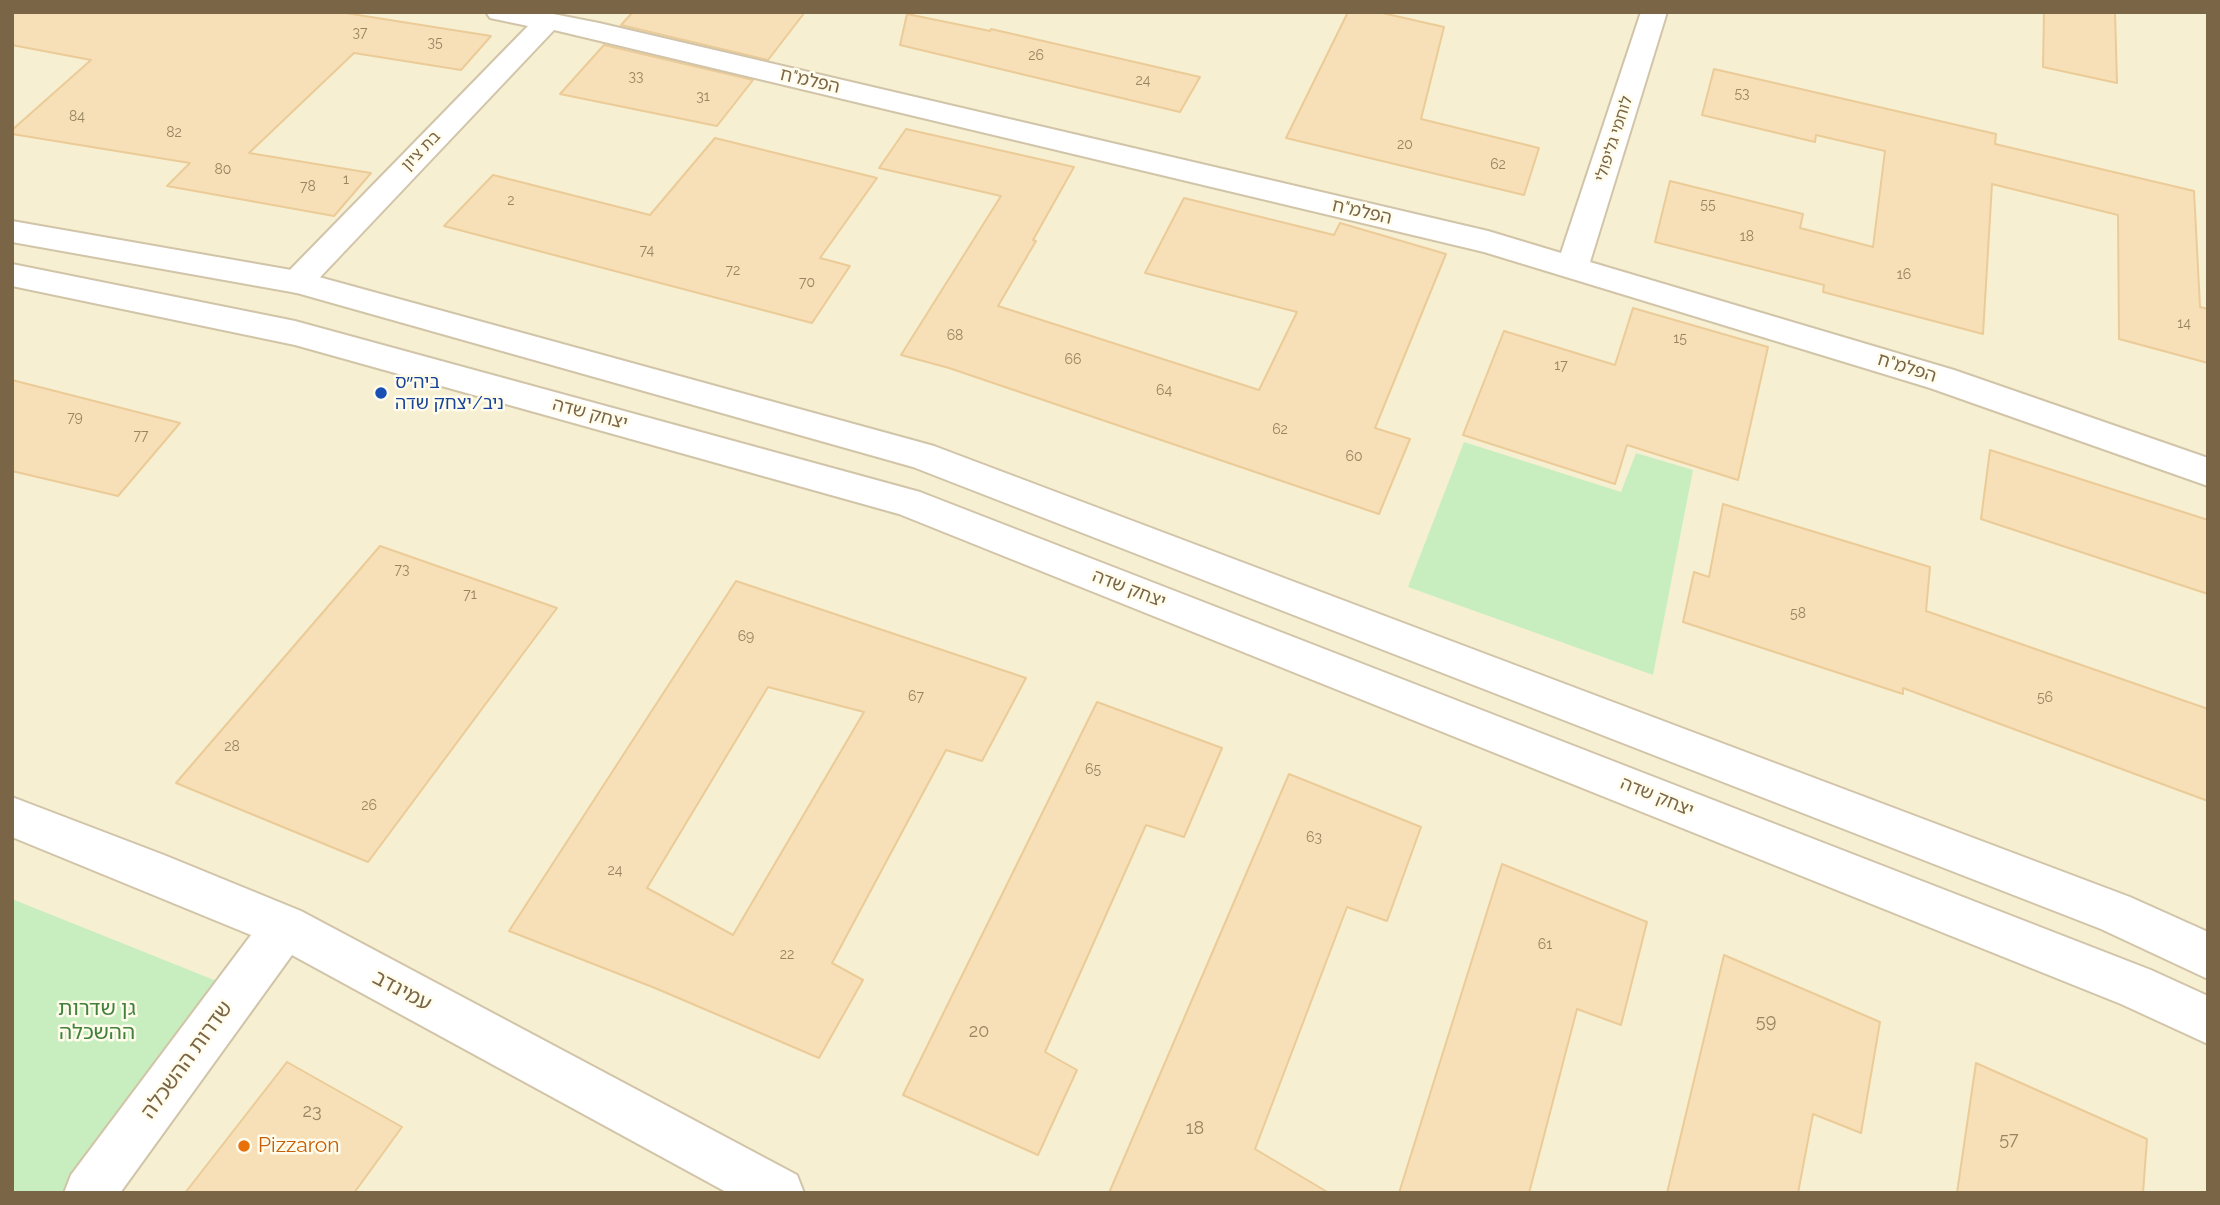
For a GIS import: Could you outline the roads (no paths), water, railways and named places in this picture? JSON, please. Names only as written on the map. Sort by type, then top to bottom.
[{"type":"street","name":"הפלמ\"ח","points":[[499,12],[547,22],[608,22],[1488,242],[1573,265],[1942,379],[2208,472]]},
{"type":"street","name":"לוחמי גליפולי","points":[[1573,265],[1654,12]]},
{"type":"street","name":"בת ציון","points":[[297,282],[547,22]]},
{"type":"street","points":[[12,231],[297,282],[921,456],[2114,912],[2208,956]]},
{"type":"street","name":"יצחק שדה","points":[[12,275],[295,333],[907,502],[2135,986],[2208,1021]]},
{"type":"street","name":"עמינדב","points":[[14,820],[164,876],[285,927],[779,1193]]},
{"type":"street","name":"שדרות ההשכלה","points":[[89,1193],[285,927]]},
{"type":"place","name":"ביה״ס ניב/יצחק שדה","points":[[381,393]]},
{"type":"place","name":"Pizzaron","points":[[244,1146]]},
{"type":"park label","name":"גן שדרות ההשכלה","points":[[97,1021]]}]
